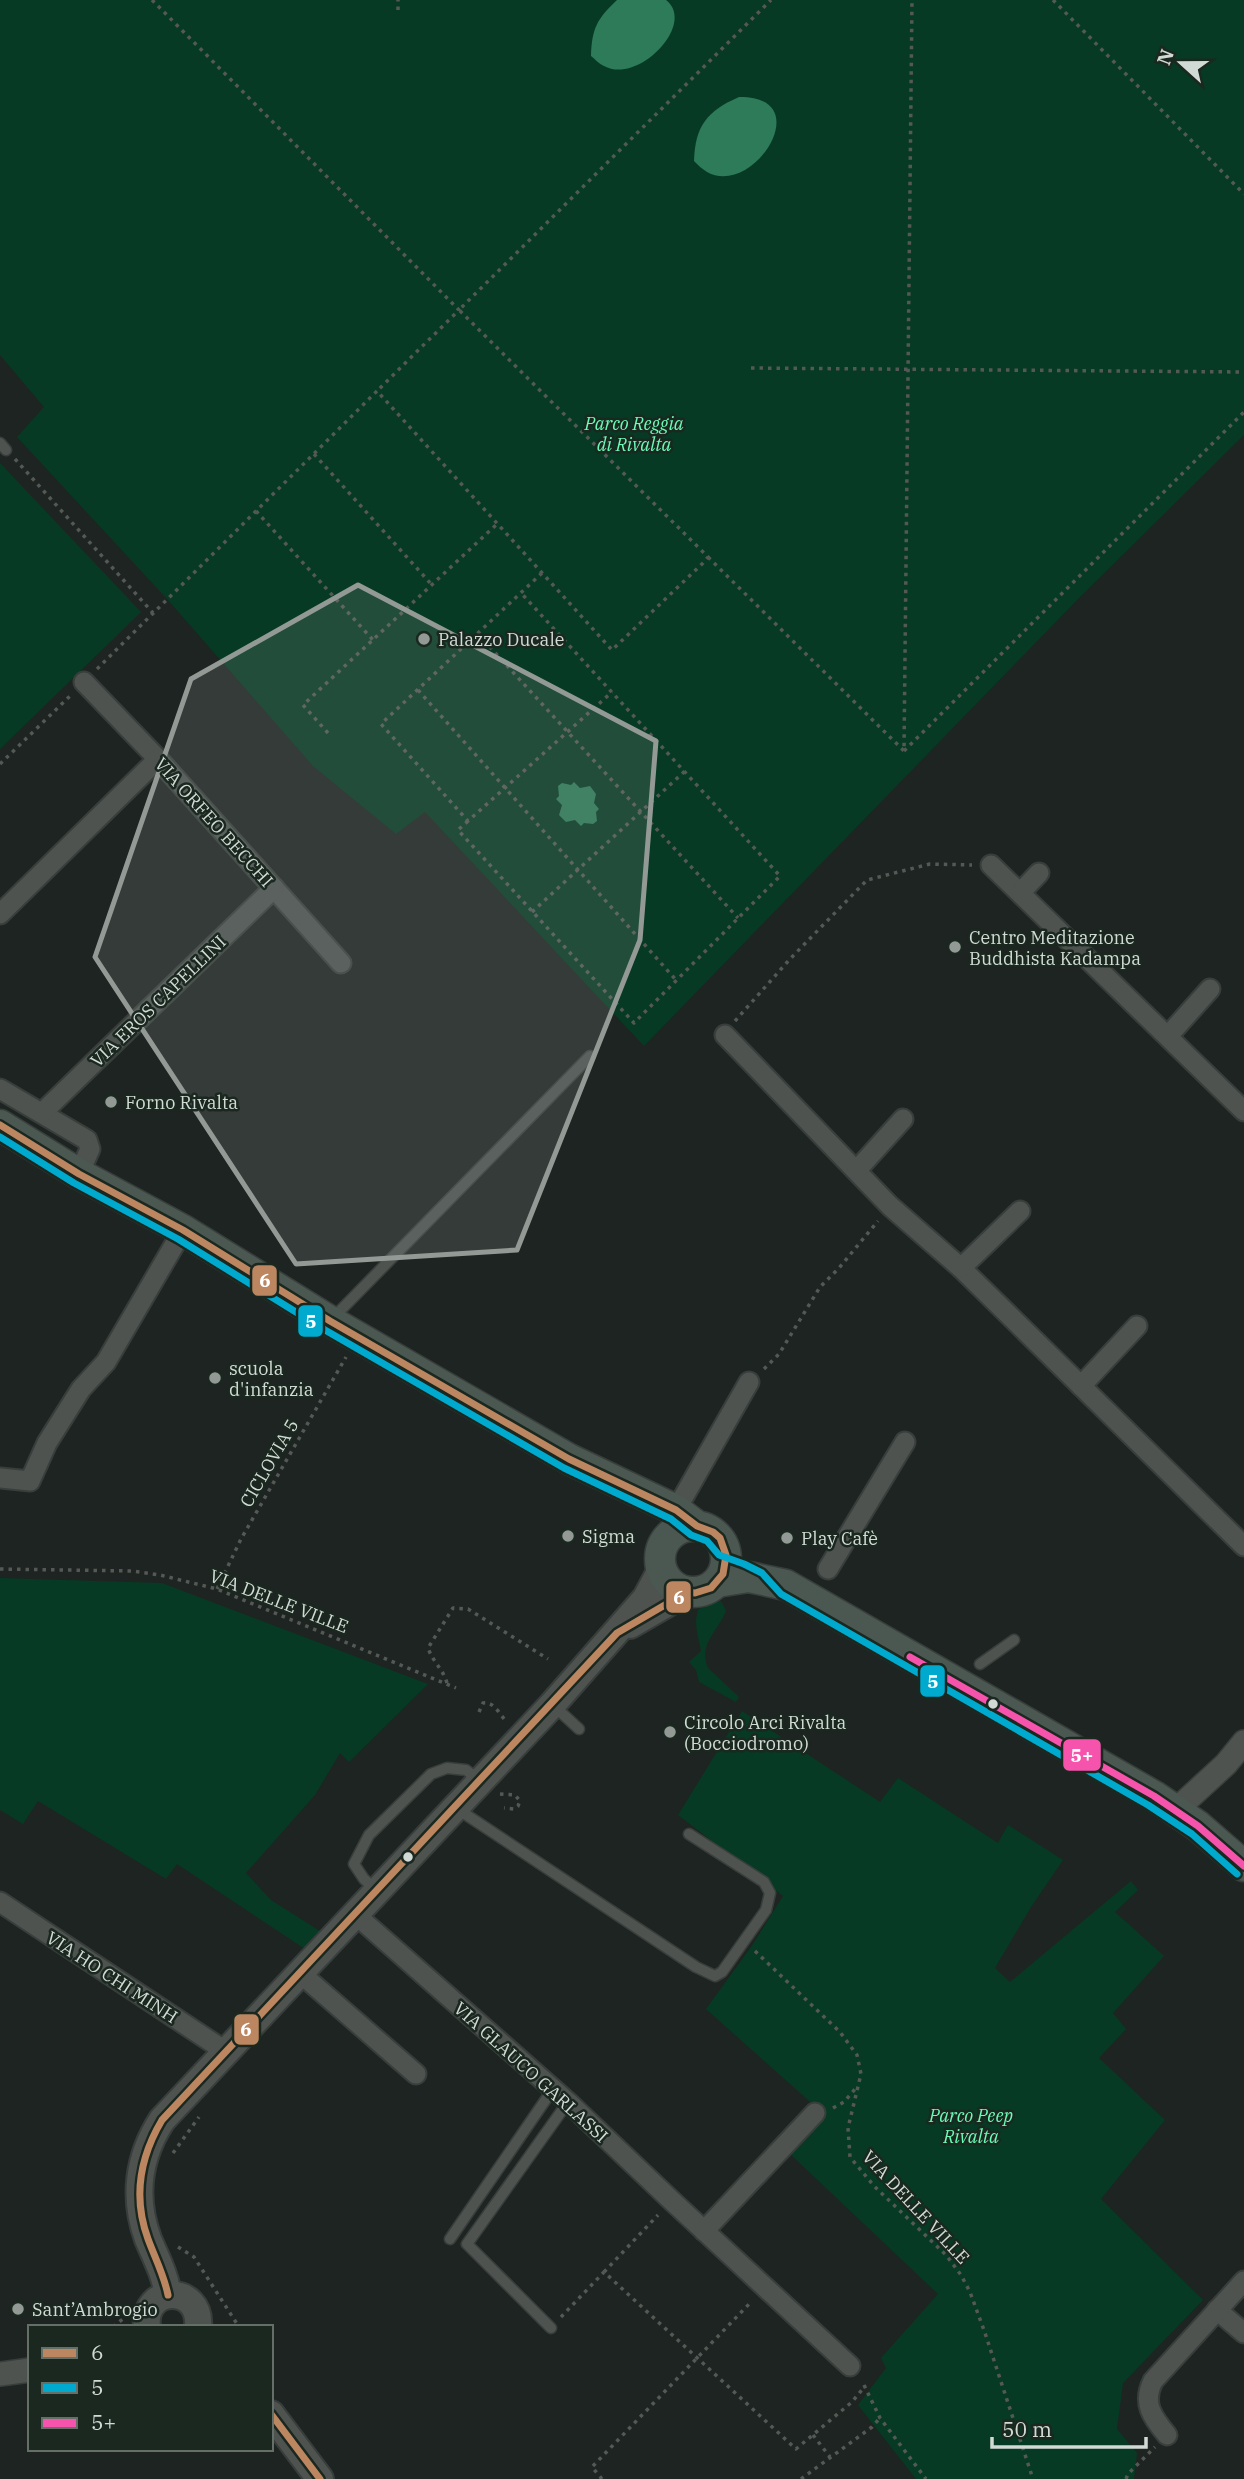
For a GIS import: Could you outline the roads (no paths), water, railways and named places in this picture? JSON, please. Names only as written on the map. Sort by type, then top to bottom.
[{"type":"main road","points":[[0,1125],[79,1174],[183,1230],[330,1321],[569,1459],[713,1532],[724,1546],[726,1565],[718,1583]]},
{"type":"main road","points":[[624,1487],[649,1516],[667,1580],[676,1588],[687,1592],[703,1591],[718,1583],[749,1577],[786,1585],[1176,1810],[1244,1866]]},
{"type":"main road","points":[[168,2295],[163,2270],[150,2243],[138,2198],[140,2172],[148,2144],[171,2109],[456,1808],[488,1788],[552,1705],[646,1598],[662,1556],[687,1518]]},
{"type":"main road","points":[[724,1546],[748,1554],[769,1566],[786,1585]]},
{"type":"main road","points":[[617,1633],[687,1592]]},
{"type":"main road","points":[[137,2321],[153,2303],[168,2295],[178,2295],[195,2306],[199,2315],[198,2325]]},
{"type":"main road","points":[[273,2417],[320,2479]]},
{"type":"street","name":"VIA ORFEO BECCHI","points":[[84,682],[158,759],[341,963]]},
{"type":"street","points":[[0,914],[158,759]]},
{"type":"street","points":[[992,865],[1244,1111]]},
{"type":"street","points":[[1021,892],[1039,873]]},
{"type":"street","name":"VIA EROS CAPELLINI","points":[[42,1113],[274,888]]},
{"type":"street","points":[[1168,1036],[1210,989]]},
{"type":"street","points":[[725,1035],[890,1206],[961,1268],[1244,1546]]},
{"type":"street","points":[[0,1089],[88,1140],[90,1149],[79,1174]]},
{"type":"street","points":[[857,1170],[903,1119]]},
{"type":"street","points":[[961,1268],[1020,1211]]},
{"type":"street","points":[[0,1478],[30,1481],[47,1443],[81,1389],[106,1362],[183,1230]]},
{"type":"street","points":[[1081,1386],[1138,1326]]},
{"type":"street","points":[[687,1518],[749,1382]]},
{"type":"street","points":[[828,1569],[905,1442]]},
{"type":"street","points":[[1176,1810],[1226,1764],[1244,1742]]},
{"type":"street","name":"VIA HO CHI MINH","points":[[0,1902],[225,2052]]},
{"type":"street","name":"VIA GLAUCO GARLASSI","points":[[356,1915],[568,2102],[850,2366]]},
{"type":"street","points":[[300,1973],[416,2074]]},
{"type":"street","points":[[704,2231],[815,2113]]},
{"type":"street","points":[[1167,2435],[1149,2409],[1148,2390],[1164,2366],[1244,2281]]},
{"type":"street","points":[[1217,2310],[1244,2333]]},
{"type":"street","points":[[0,2374],[28,2370]]},
{"type":"lane","points":[[330,1321],[590,1055]]},
{"type":"lane","points":[[980,1664],[1014,1640]]},
{"type":"lane","points":[[552,1705],[579,1728]]},
{"type":"lane","points":[[377,1892],[354,1864],[369,1835],[431,1774],[447,1768],[466,1770],[488,1788]]},
{"type":"lane","points":[[456,1808],[696,1967],[715,1976],[722,1972],[766,1910],[770,1893],[764,1882],[689,1834]]},
{"type":"lane","points":[[450,2239],[553,2089]]},
{"type":"lane","points":[[551,2328],[467,2244],[568,2102]]},
{"type":"place","name":"Palazzo Ducale","points":[[424,639]]},
{"type":"place","name":"Centro Meditazione Buddhista Kadampa","points":[[955,947]]},
{"type":"place","name":"Forno Rivalta","points":[[111,1102]]},
{"type":"place","name":"scuola d'infanzia","points":[[215,1378]]},
{"type":"place","name":"Sigma","points":[[568,1536]]},
{"type":"place","name":"Play Cafè","points":[[787,1538]]},
{"type":"place","name":"Circolo Arci Rivalta (Bocciodromo)","points":[[670,1732]]},
{"type":"place","name":"Sant’Ambrogio","points":[[18,2309]]},
{"type":"park label","name":"Parco Reggia di Rivalta","points":[[634,433]]},
{"type":"park label","name":"Parco Peep Rivalta","points":[[971,2125]]}]
